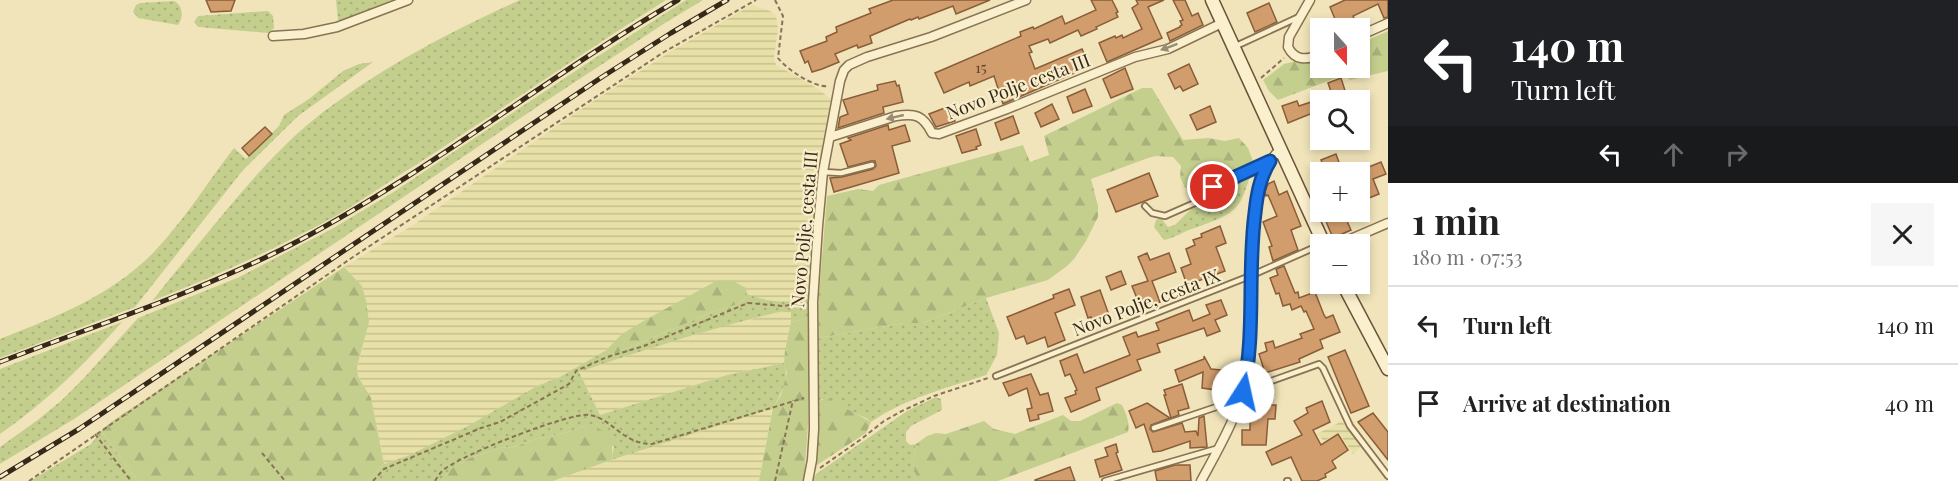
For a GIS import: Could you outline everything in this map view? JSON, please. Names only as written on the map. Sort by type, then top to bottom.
[{"type":"main road","points":[[1212,0],[1318,234]]},
{"type":"main road","points":[[1347,294],[1387,367]]},
{"type":"street","points":[[273,36],[337,27],[408,0]]},
{"type":"street","points":[[840,81],[844,70],[849,65],[867,57],[931,37],[1026,0]]},
{"type":"street","points":[[1310,0],[1289,37],[1288,47],[1296,58],[1310,57]]},
{"type":"street","name":"Novo Polje cesta III","points":[[830,137],[907,114],[920,117],[932,133],[939,134],[1007,110],[1135,57],[1168,49],[1222,23]]},
{"type":"street","points":[[1370,31],[1388,23]]},
{"type":"street","name":"Novo Polje, cesta III","points":[[809,478],[814,429],[813,303],[823,172],[840,81]]},
{"type":"street","points":[[1201,481],[1232,422],[1247,371],[1250,343],[1252,230],[1261,179],[1270,161],[1281,150]]},
{"type":"street","points":[[1362,234],[1388,223]]},
{"type":"lane","points":[[1233,47],[1301,15]]},
{"type":"lane","points":[[1145,206],[1152,213],[1165,216],[1197,202],[1213,187],[1270,161]]},
{"type":"lane","points":[[823,172],[841,173],[872,165]]},
{"type":"lane","name":"Novo Polje, cesta IX","points":[[996,376],[1251,276],[1310,249]]},
{"type":"lane","points":[[1154,428],[1319,364],[1350,426],[1388,476]]},
{"type":"lane","points":[[1106,481],[1219,448]]},
{"type":"path","points":[[29,481],[252,324],[458,186],[664,52],[756,0]]},
{"type":"path","points":[[775,0],[783,16],[777,54],[780,62],[823,87],[840,81]]},
{"type":"path","points":[[1258,80],[1291,53]]},
{"type":"path","points":[[373,481],[384,469],[500,422],[569,384],[576,371],[607,357],[644,346],[748,303],[783,306],[813,303]]},
{"type":"path","points":[[809,478],[884,421],[900,412],[934,396],[996,376]]},
{"type":"path","points":[[435,481],[440,472],[468,455],[579,416],[590,415],[601,419],[640,444],[652,444],[793,400],[813,396]]},
{"type":"path","points":[[775,481],[793,400]]},
{"type":"path","points":[[95,434],[131,481]]},
{"type":"path","points":[[262,453],[285,481]]},
{"type":"shaded area","points":[[752,5],[776,15],[778,29],[774,57],[776,65],[831,99],[816,179],[809,298],[793,303],[756,298],[747,294],[746,288],[622,335],[605,351],[561,377],[537,386],[482,419],[413,454],[384,464],[371,398],[358,376],[357,367],[364,344],[362,286],[344,267],[413,225],[586,106],[670,52]]},
{"type":"shaded area","points":[[791,311],[791,322],[784,363],[727,375],[600,415],[579,372],[690,335]]},
{"type":"shaded area","points":[[773,408],[759,481],[553,481],[611,460]]},
{"type":"shaded area","points":[[1342,421],[1361,447],[1353,454],[1339,433],[1324,441],[1317,434]]},
{"type":"green space","points":[[336,0],[397,0],[340,22]]},
{"type":"green space","points":[[520,0],[666,0],[334,217],[244,262],[152,301],[255,177],[288,142],[312,121],[386,69]]},
{"type":"green space","points":[[686,0],[703,0],[543,103],[74,419],[0,464],[0,447],[62,400],[138,318],[237,278],[330,230],[392,193]]},
{"type":"green space","points":[[174,1],[182,12],[178,25],[138,18],[133,12],[136,5],[140,3]]},
{"type":"green space","points":[[268,11],[273,16],[274,28],[269,33],[198,27],[194,22],[198,16]]},
{"type":"green space","points":[[1388,31],[1388,71],[1370,75],[1370,39]]},
{"type":"green space","points":[[1296,61],[1306,64],[1310,63],[1310,78],[1336,78],[1278,100],[1263,80],[1284,64]]},
{"type":"green space","points":[[373,62],[298,116],[243,170],[135,307],[0,358],[0,339],[100,294],[152,254],[174,229],[234,148],[246,159],[279,126],[284,115],[309,99],[343,71],[359,64]]},
{"type":"green space","points":[[1142,88],[1152,88],[1183,140],[1208,138],[1225,141],[1239,138],[1248,148],[1254,164],[1202,188],[1185,188],[1180,177],[1181,166],[1173,157],[1148,158],[1091,179],[1098,206],[1098,217],[1074,259],[1048,280],[986,298],[923,323],[904,323],[818,338],[827,196],[858,189],[873,191],[879,185],[1023,145],[1030,162],[1049,155],[1044,136]]},
{"type":"green space","points":[[1254,164],[1241,200],[1230,212],[1164,240],[1154,227],[1156,220],[1161,218],[1168,227],[1175,225],[1192,208],[1206,199],[1208,191],[1202,188]]},
{"type":"green space","points":[[344,267],[362,286],[369,322],[357,367],[358,376],[371,398],[384,464],[368,481],[138,481],[101,431],[111,422]]},
{"type":"green space","points":[[718,280],[733,281],[746,288],[747,294],[735,305],[715,311],[614,354],[605,351],[622,334]]},
{"type":"green space","points":[[747,294],[778,301],[809,298],[809,318],[791,322],[791,311],[758,317],[706,331],[579,372],[600,415],[727,375],[784,363],[785,381],[773,408],[611,460],[614,447],[585,426],[513,447],[499,448],[470,458],[454,466],[441,481],[368,481],[384,464],[410,455],[468,426],[537,386],[560,377],[605,351],[614,354],[715,311],[735,305]]},
{"type":"green space","points":[[986,298],[999,333],[997,355],[986,375],[912,400],[871,422],[822,399],[819,401],[816,395],[818,338],[904,323],[923,323]]},
{"type":"green space","points":[[809,318],[808,425],[804,481],[759,481],[773,408],[781,395],[787,373],[784,363],[791,322]]},
{"type":"green space","points":[[122,322],[64,382],[34,409],[0,434],[0,369]]},
{"type":"green space","points":[[936,397],[941,399],[942,410],[911,426],[906,432],[906,441],[910,445],[916,444],[913,463],[917,481],[813,481],[816,474],[907,411]]},
{"type":"green space","points":[[827,398],[871,422],[866,433],[817,465],[819,401]]},
{"type":"green space","points":[[1117,403],[1122,405],[1126,415],[1128,432],[998,481],[917,481],[913,463],[916,444],[927,436],[936,433],[946,434],[984,421],[994,429],[1015,434],[1063,415],[1071,421],[1080,421]]},
{"type":"green space","points":[[585,426],[599,429],[608,436],[612,446],[611,460],[553,481],[441,481],[454,466],[470,458],[499,448],[514,447]]},
{"type":"green space","points":[[101,431],[138,481],[30,481],[91,444]]},
{"type":"building","points":[[206,0],[235,0],[231,11],[211,12]]},
{"type":"building","points":[[893,0],[990,0],[956,14],[953,6],[919,19],[918,17],[910,19],[870,36],[872,43],[858,48],[857,45],[835,54],[839,62],[812,72],[808,61],[805,63],[800,51],[827,41],[826,37],[837,32],[836,27],[871,13],[869,9]]},
{"type":"building","points":[[1091,0],[1112,0],[1118,17],[1081,36],[1078,30],[1050,43],[1048,39],[1029,46],[1035,69],[1082,49],[1090,66],[1003,104],[994,76],[970,86],[969,82],[944,93],[935,73],[1021,36],[1020,32],[1033,27],[1034,29],[1062,16],[1065,24],[1096,10]]},
{"type":"building","points":[[1136,0],[1164,0],[1148,7],[1162,38],[1107,62],[1099,43],[1115,36],[1116,38],[1122,35],[1123,38],[1142,29],[1132,8],[1138,4]]},
{"type":"building","points":[[1173,0],[1185,0],[1192,16],[1198,13],[1203,25],[1170,41],[1167,33],[1180,27],[1182,25],[1180,21],[1183,20]]},
{"type":"building","points":[[1345,0],[1388,0],[1388,17],[1384,18],[1378,4],[1353,16],[1354,18],[1335,18],[1330,7]]},
{"type":"building","points":[[1269,3],[1277,22],[1255,32],[1247,13]]},
{"type":"building","points":[[1189,64],[1198,84],[1183,91],[1180,86],[1175,89],[1168,74]]},
{"type":"building","points":[[1125,68],[1133,89],[1111,98],[1103,79]]},
{"type":"building","points":[[1341,78],[1345,90],[1330,90],[1328,83]]},
{"type":"building","points":[[895,81],[897,86],[899,85],[903,102],[883,107],[884,113],[838,128],[840,117],[848,114],[843,100],[878,90],[877,85]]},
{"type":"building","points":[[1085,89],[1092,106],[1073,113],[1067,97]]},
{"type":"building","points":[[1297,101],[1299,106],[1310,102],[1310,114],[1288,123],[1282,106]]},
{"type":"building","points":[[1052,104],[1059,119],[1041,127],[1035,113]]},
{"type":"building","points":[[950,106],[955,121],[936,127],[929,114]]},
{"type":"building","points":[[1210,106],[1216,122],[1197,130],[1190,115]]},
{"type":"building","points":[[1013,116],[1019,133],[1001,140],[995,123]]},
{"type":"building","points":[[888,125],[889,130],[905,125],[910,141],[892,146],[899,173],[834,192],[830,178],[873,169],[876,166],[875,161],[871,161],[848,167],[840,144],[851,140],[848,138]]},
{"type":"building","points":[[265,127],[272,134],[249,156],[242,148]]},
{"type":"building","points":[[976,129],[981,145],[976,147],[977,149],[962,153],[956,136]]},
{"type":"building","points":[[1336,154],[1339,162],[1322,162],[1321,160]]},
{"type":"building","points":[[1381,162],[1386,174],[1373,179],[1379,194],[1370,198],[1370,166]]},
{"type":"building","points":[[1149,173],[1158,196],[1116,212],[1107,190]]},
{"type":"building","points":[[1274,181],[1279,195],[1287,191],[1301,226],[1291,230],[1298,250],[1273,261],[1269,247],[1272,246],[1263,222],[1277,216],[1265,192],[1268,184]]},
{"type":"building","points":[[1326,222],[1347,222],[1351,230],[1342,234],[1331,234]]},
{"type":"building","points":[[1220,226],[1226,243],[1216,247],[1225,271],[1187,285],[1181,268],[1191,264],[1186,249],[1195,245],[1193,240],[1202,237],[1201,234]]},
{"type":"building","points":[[1147,253],[1150,260],[1169,253],[1176,272],[1152,281],[1160,302],[1147,307],[1146,303],[1140,306],[1132,286],[1148,281],[1138,257]]},
{"type":"building","points":[[1284,266],[1299,298],[1316,294],[1324,315],[1326,318],[1333,315],[1340,332],[1320,340],[1323,348],[1299,359],[1300,362],[1265,373],[1259,354],[1267,351],[1265,343],[1273,341],[1275,348],[1302,338],[1300,334],[1314,329],[1306,311],[1304,312],[1301,306],[1292,310],[1290,304],[1283,306],[1279,293],[1276,294],[1270,278],[1278,275],[1276,269]]},
{"type":"building","points":[[1121,271],[1126,284],[1111,290],[1106,277]]},
{"type":"building","points":[[1069,289],[1075,305],[1055,313],[1065,340],[1048,347],[1045,337],[1027,344],[1024,336],[1016,339],[1007,317],[1054,298],[1053,295]]},
{"type":"building","points":[[1100,290],[1109,315],[1100,318],[1102,323],[1094,326],[1091,317],[1088,318],[1081,297]]},
{"type":"building","points":[[1221,300],[1227,315],[1215,320],[1220,331],[1207,336],[1204,328],[1157,344],[1160,352],[1137,360],[1141,370],[1096,388],[1100,400],[1071,412],[1065,398],[1076,394],[1077,390],[1070,374],[1065,376],[1060,361],[1077,354],[1084,373],[1130,355],[1123,337],[1136,332],[1138,337],[1159,330],[1156,323],[1189,310],[1193,321],[1210,314],[1206,305]]},
{"type":"building","points":[[1345,350],[1369,406],[1351,413],[1328,357]]},
{"type":"building","points":[[1204,356],[1211,369],[1231,371],[1230,392],[1202,388],[1203,372],[1179,382],[1175,370],[1204,359]]},
{"type":"building","points":[[1031,374],[1040,395],[1048,393],[1053,411],[1038,415],[1039,419],[1030,421],[1027,409],[1032,408],[1027,388],[1009,396],[1003,383]]},
{"type":"building","points":[[1182,384],[1189,408],[1178,411],[1179,415],[1171,418],[1164,390]]},
{"type":"building","points":[[1322,401],[1330,422],[1313,430],[1321,445],[1338,434],[1348,450],[1332,461],[1336,468],[1325,474],[1326,477],[1317,481],[1302,481],[1291,457],[1272,465],[1266,452],[1302,435],[1294,421],[1308,413],[1306,408]]},
{"type":"building","points":[[1147,403],[1170,418],[1151,425],[1150,429],[1153,432],[1182,423],[1185,432],[1196,431],[1198,436],[1199,418],[1204,416],[1207,447],[1190,448],[1190,441],[1153,452],[1144,424],[1136,428],[1129,411]]},
{"type":"building","points":[[1261,405],[1276,405],[1275,419],[1268,419],[1266,445],[1242,445],[1242,430],[1250,430],[1250,408],[1260,409]]},
{"type":"building","points":[[1373,413],[1388,432],[1388,460],[1358,422]]},
{"type":"building","points":[[1116,444],[1118,452],[1116,453],[1122,470],[1100,477],[1095,460],[1108,456],[1105,448]]},
{"type":"building","points":[[1175,465],[1190,465],[1191,481],[1157,481],[1155,471]]},
{"type":"building","points":[[1070,467],[1075,481],[1035,481],[1035,480]]},
{"type":"railway","points":[[0,362],[191,290],[302,239],[398,183],[584,59],[678,0]]},
{"type":"railway","points":[[0,477],[79,429],[602,77],[727,0]]},
{"type":"route","points":[[1213,187],[1270,161],[1261,179],[1252,230],[1250,343],[1243,392]]}]
